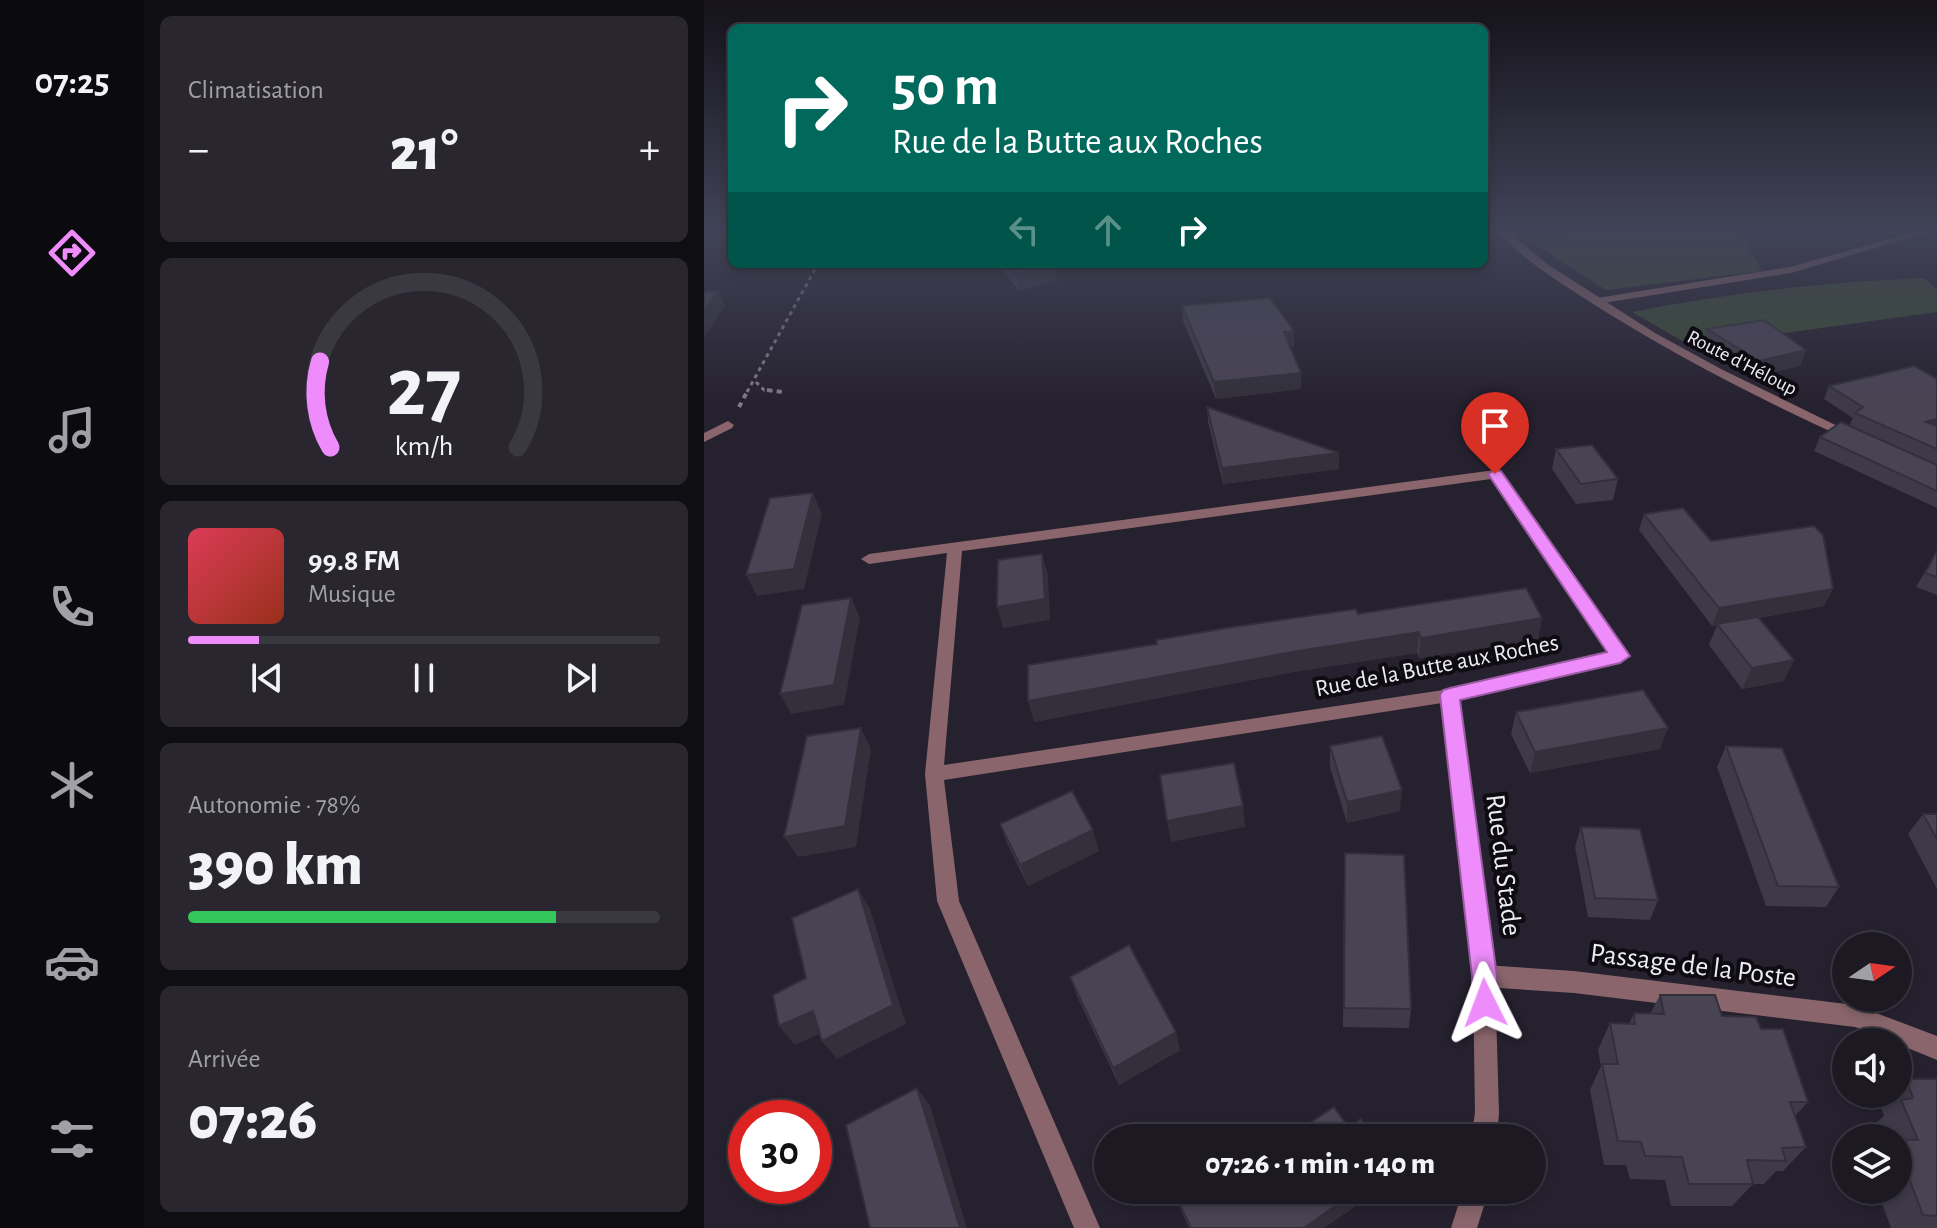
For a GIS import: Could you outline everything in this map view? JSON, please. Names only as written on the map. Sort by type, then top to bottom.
[{"type":"street","name":"Route d'Héloup","points":[[1579,289],[1734,383],[1864,442]]},
{"type":"street","points":[[1597,301],[1670,289]]},
{"type":"street","points":[[704,438],[728,425]]},
{"type":"street","name":"Rue de la Butte aux Roches","points":[[869,559],[1495,474],[1620,656],[1450,695],[934,774]]},
{"type":"street","points":[[955,547],[934,774],[948,901],[1087,1228]]},
{"type":"street","name":"Rue du Stade","points":[[1450,695],[1484,976],[1486,1124]]},
{"type":"street","name":"Passage de la Poste","points":[[1484,976],[1574,982],[1855,1016],[1937,1048]]},
{"type":"street","points":[[1464,1228],[1472,1204]]},
{"type":"path","points":[[783,392],[764,390],[756,382],[805,289]]},
{"type":"green space","points":[[1775,289],[1936,289],[1937,312],[1691,346],[1632,312]]},
{"type":"building","points":[[718,291],[704,311],[704,292]]},
{"type":"building","points":[[1270,298],[1294,331],[1284,332],[1301,373],[1214,382],[1182,306]]},
{"type":"building","points":[[1764,320],[1806,350],[1759,361],[1707,329]]},
{"type":"building","points":[[1914,366],[1937,379],[1937,419],[1926,422],[1937,426],[1937,449],[1855,413],[1863,407],[1829,386]]},
{"type":"building","points":[[1207,407],[1339,453],[1222,468]]},
{"type":"building","points":[[1841,422],[1937,465],[1937,491],[1820,437]]},
{"type":"building","points":[[1592,445],[1618,479],[1581,484],[1556,449]]},
{"type":"building","points":[[813,493],[794,569],[746,575],[770,498]]},
{"type":"building","points":[[1683,508],[1711,541],[1814,526],[1823,535],[1833,589],[1719,608],[1644,514]]},
{"type":"building","points":[[1937,551],[1937,577],[1925,573]]},
{"type":"building","points":[[1042,554],[1045,599],[997,607],[998,560]]},
{"type":"building","points":[[1526,588],[1542,618],[1421,638],[1419,632],[1292,652],[1028,701],[1028,665],[1157,644],[1156,640],[1233,627],[1356,609],[1358,614]]},
{"type":"building","points":[[851,598],[834,685],[780,694],[802,605]]},
{"type":"building","points":[[1758,617],[1794,660],[1752,668],[1717,624]]},
{"type":"building","points":[[1643,690],[1668,728],[1535,752],[1516,712]]},
{"type":"building","points":[[861,728],[845,826],[784,837],[807,736]]},
{"type":"building","points":[[1382,736],[1402,790],[1347,802],[1330,746]]},
{"type":"building","points":[[1726,746],[1782,748],[1839,887],[1778,886]]},
{"type":"building","points":[[1234,763],[1243,806],[1167,821],[1160,775]]},
{"type":"building","points":[[1072,791],[1093,830],[1020,865],[1000,824]]},
{"type":"building","points":[[1923,814],[1937,814],[1937,839]]},
{"type":"building","points":[[1581,827],[1640,829],[1658,900],[1595,898]]},
{"type":"building","points":[[1345,853],[1404,855],[1411,1009],[1344,1008]]},
{"type":"building","points":[[858,889],[893,1005],[822,1041],[813,1011],[779,1026],[773,995],[806,978],[792,918]]},
{"type":"building","points":[[1129,945],[1176,1032],[1113,1068],[1070,977]]},
{"type":"building","points":[[1660,995],[1715,995],[1722,1016],[1756,1017],[1761,1029],[1783,1029],[1808,1102],[1790,1102],[1806,1147],[1782,1148],[1786,1161],[1747,1160],[1753,1184],[1689,1184],[1682,1157],[1645,1156],[1641,1142],[1618,1141],[1602,1064],[1618,1064],[1610,1023],[1635,1024],[1634,1013],[1664,1014]]},
{"type":"building","points":[[1912,1079],[1937,1079],[1937,1216],[1923,1215],[1912,1186],[1912,1140],[1918,1140],[1904,1108],[1912,1108]]},
{"type":"building","points":[[917,1088],[960,1228],[870,1228],[846,1125]]},
{"type":"building","points":[[1334,1107],[1346,1124],[1308,1124]]},
{"type":"building","points":[[1180,1204],[1337,1204],[1304,1228],[1191,1228]]},
{"type":"route","points":[[1485,1003],[1450,695],[1620,656],[1495,474]]}]
